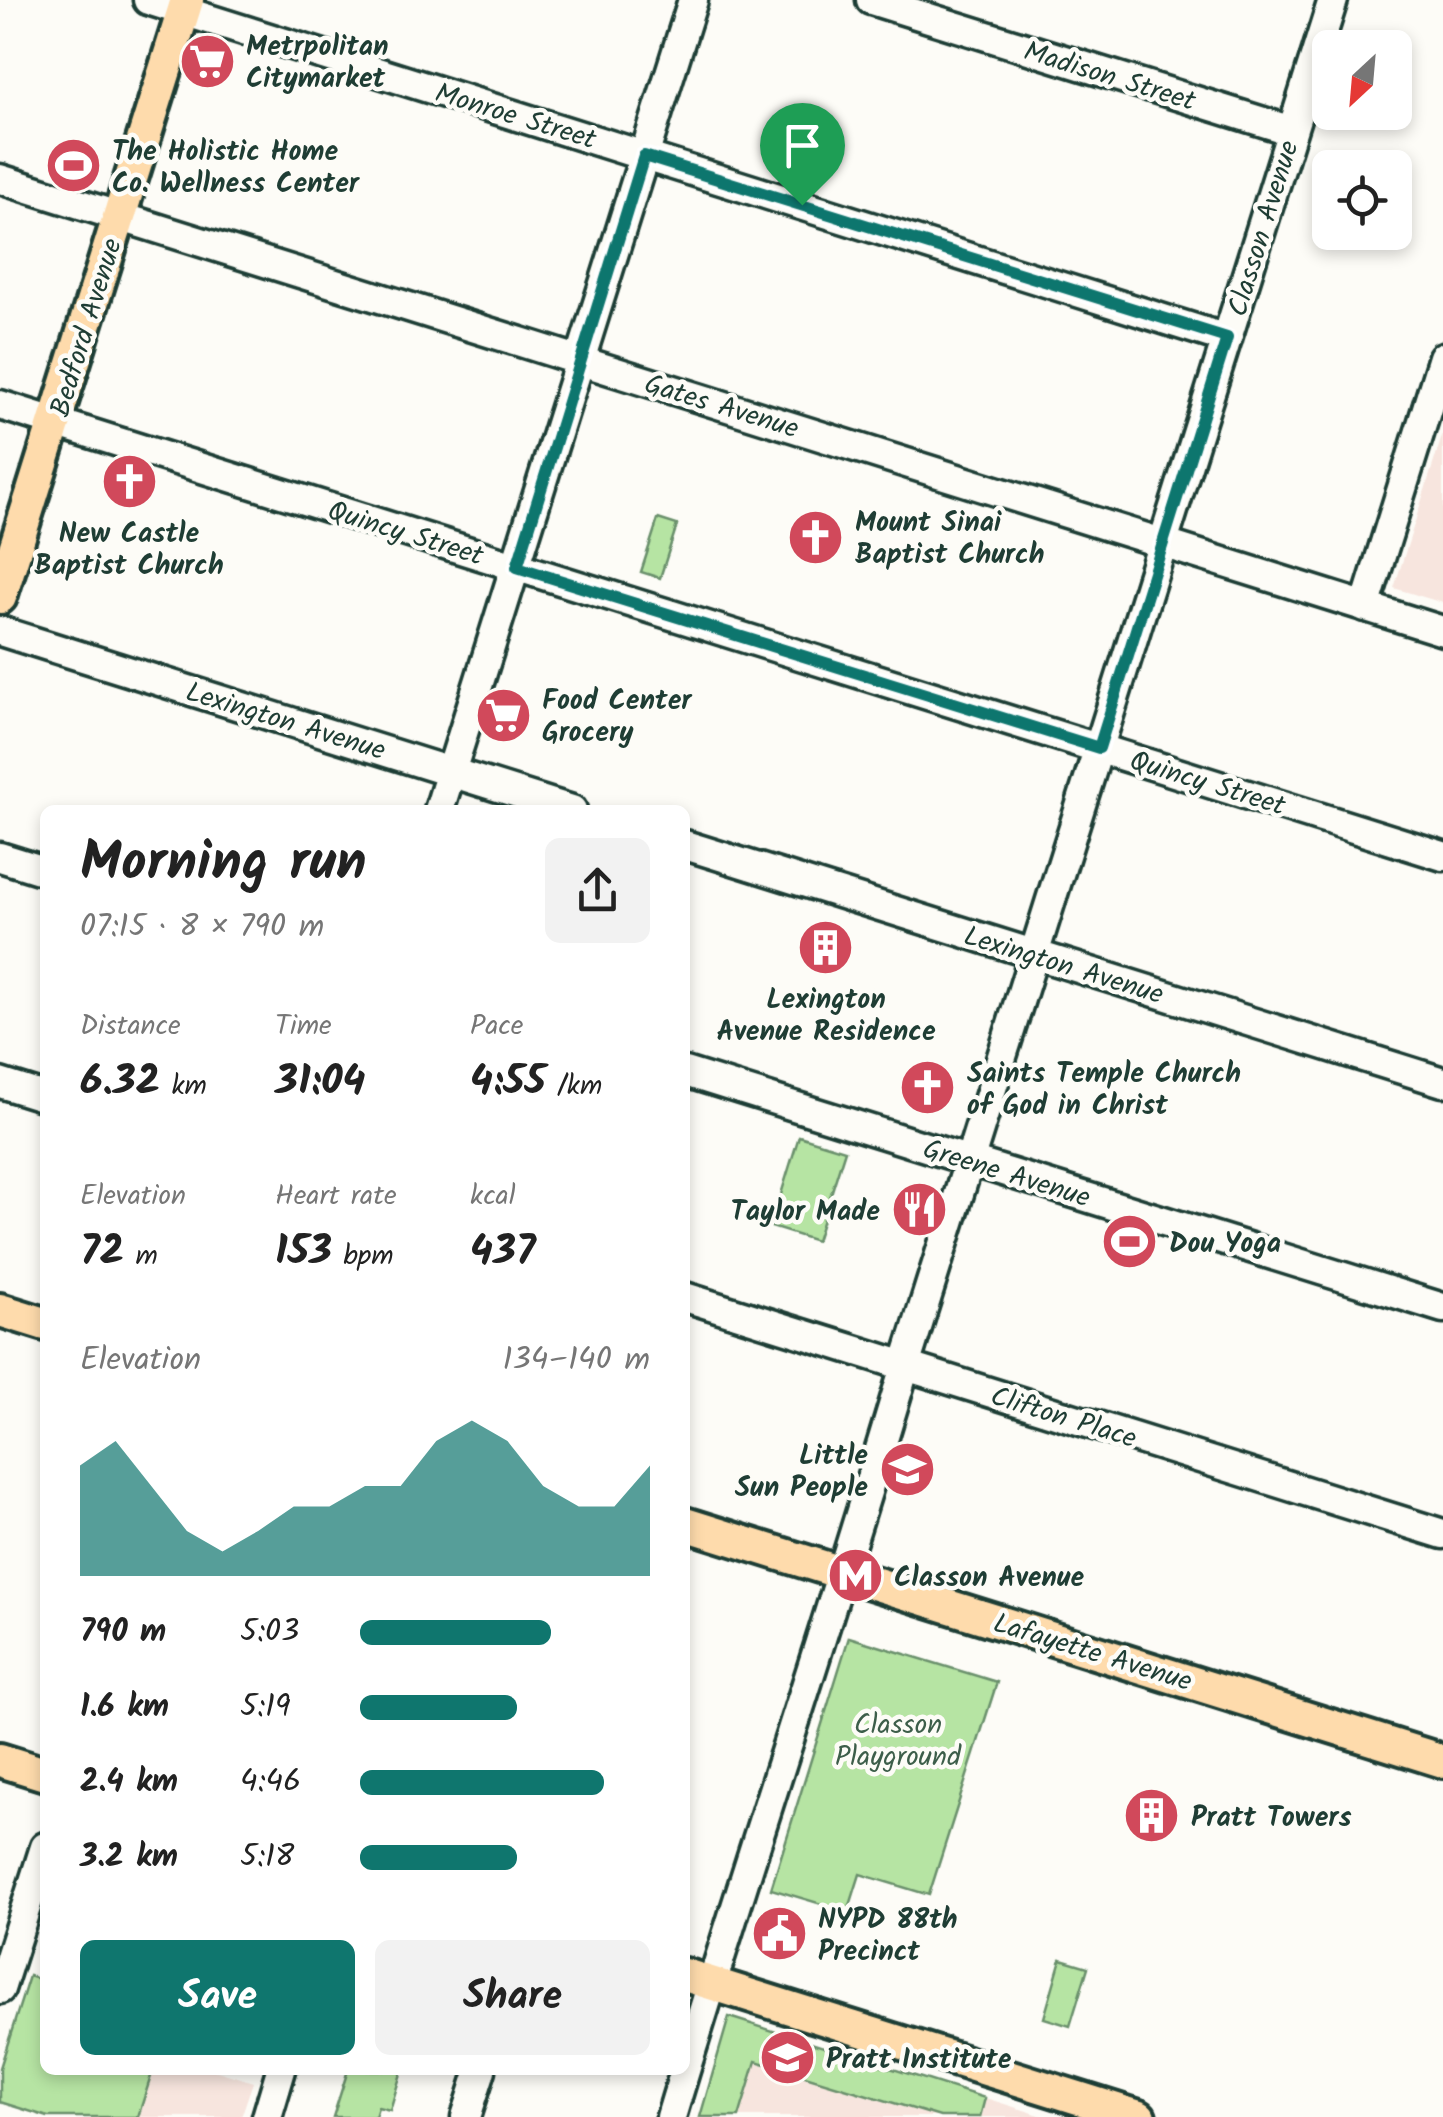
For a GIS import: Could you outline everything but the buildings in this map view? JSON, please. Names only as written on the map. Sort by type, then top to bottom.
[{"type":"main road","name":"Bedford Avenue","points":[[0,597],[185,6]]},
{"type":"main road","points":[[0,1310],[40,1322]]},
{"type":"main road","name":"Lafayette Avenue","points":[[690,1526],[1443,1760]]},
{"type":"main road","points":[[0,1760],[40,1772]]},
{"type":"main road","points":[[698,1979],[1139,2117]]},
{"type":"street","name":"Monroe Street","points":[[148,0],[185,6],[644,156],[1227,338]]},
{"type":"street","points":[[441,805],[693,0]]},
{"type":"street","name":"Madison Street","points":[[871,0],[1292,132]]},
{"type":"street","name":"Classon Avenue","points":[[690,2020],[698,1979],[843,1572],[1333,0]]},
{"type":"street","name":"Gates Avenue","points":[[0,179],[1443,632]]},
{"type":"street","points":[[1364,607],[1443,356]]},
{"type":"street","name":"Quincy Street","points":[[0,405],[1443,856]]},
{"type":"street","name":"Lexington Avenue","points":[[0,631],[556,805]]},
{"type":"street","name":"Lexington Avenue","points":[[690,848],[1443,1082]]},
{"type":"street","points":[[0,857],[40,869]]},
{"type":"street","name":"Greene Avenue","points":[[690,1074],[1443,1308]]},
{"type":"street","points":[[0,1083],[40,1095]]},
{"type":"street","name":"Clifton Place","points":[[690,1300],[1443,1534]]},
{"type":"street","points":[[0,1989],[40,1862]]},
{"type":"street","points":[[267,2117],[280,2075]]},
{"type":"street","points":[[466,2117],[479,2075]]},
{"type":"street","name":"Classon Avenue","points":[[671,2117],[679,2075]]},
{"type":"shaded area","points":[[1443,433],[1443,603],[1394,588]]},
{"type":"shaded area","name":"Pratt Institute","points":[[729,2017],[1046,2117],[700,2117]]},
{"type":"shaded area","points":[[151,2075],[230,2075],[253,2082],[241,2117],[138,2117]]},
{"type":"green space","points":[[658,519],[677,525],[660,578],[641,572]]},
{"type":"green space","points":[[799,1136],[845,1150],[816,1241],[771,1227]]},
{"type":"green space","name":"Classon Playground","points":[[849,1637],[997,1682],[929,1895],[860,1874],[848,1912],[771,1889]]},
{"type":"green space","points":[[1061,1959],[1088,1967],[1070,2026],[1044,2018]]},
{"type":"green space","points":[[29,1976],[40,1979],[40,2075],[151,2075],[138,2117],[48,2117],[0,2102],[0,2068]]},
{"type":"green space","name":"Pratt Institute","points":[[729,2017],[985,2098],[980,2117],[940,2117],[756,2061],[739,2117],[700,2117]]},
{"type":"green space","points":[[346,2075],[400,2075],[390,2110],[378,2107],[375,2117],[333,2117]]},
{"type":"place","name":"Metrpolitan Citymarket","points":[[207,61]]},
{"type":"place","name":"The Holistic Home Co. Wellness Center","points":[[73,166]]},
{"type":"place","name":"New Castle Baptist Church","points":[[129,481]]},
{"type":"place","name":"Mount Sinai Baptist Church","points":[[816,537]]},
{"type":"place","name":"Food Center Grocery","points":[[503,715]]},
{"type":"place","name":"Lexington Avenue Residence","points":[[826,947]]},
{"type":"place","name":"Saints Temple Church of God in Christ","points":[[928,1088]]},
{"type":"place","name":"Taylor Made","points":[[919,1210]]},
{"type":"place","name":"Dou Yoga","points":[[1130,1242]]},
{"type":"place","name":"Little Sun People","points":[[907,1470]]},
{"type":"place","name":"Classon Avenue","points":[[855,1576]]},
{"type":"place","name":"Pratt Towers","points":[[1152,1816]]},
{"type":"place","name":"NYPD 88th Precinct","points":[[779,1934]]},
{"type":"place","name":"Pratt Institute","points":[[787,2058]]},
{"type":"route","points":[[644,156],[802,205],[1227,338],[1099,748],[517,567],[644,156]]}]
